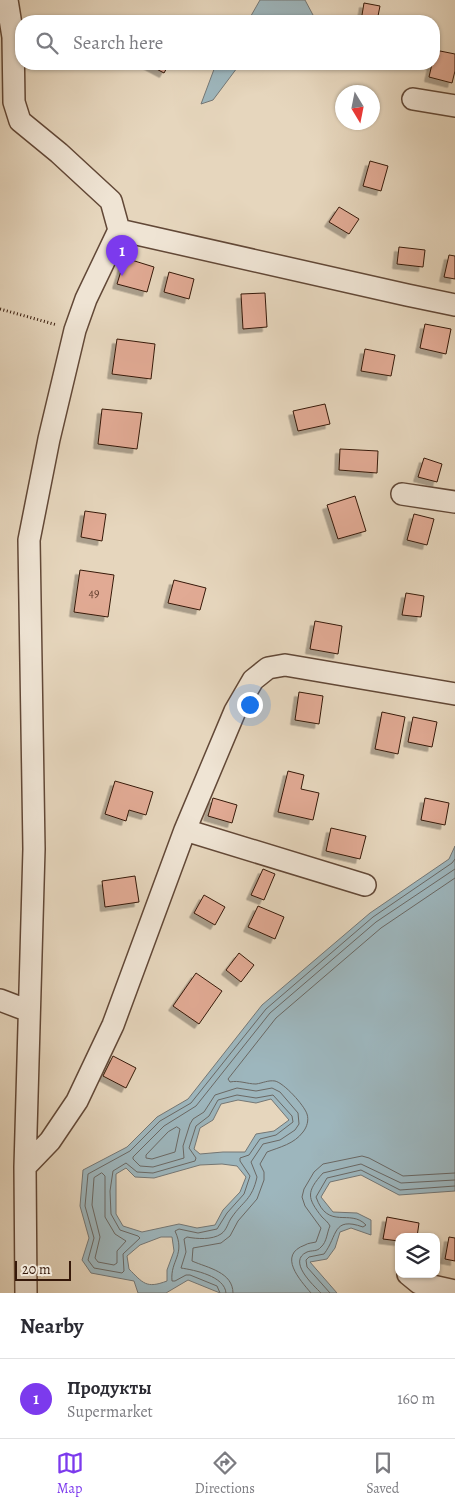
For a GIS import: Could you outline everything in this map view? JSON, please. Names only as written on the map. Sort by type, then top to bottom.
[{"type":"street","points":[[7,0],[13,37],[14,102],[20,121],[59,153],[111,201],[119,230],[86,299],[75,330],[49,439],[29,540],[34,849],[25,1167],[26,1293]]},
{"type":"street","points":[[413,99],[455,106]]},
{"type":"street","points":[[119,230],[407,295],[455,304]]},
{"type":"street","points":[[402,494],[455,502]]},
{"type":"street","points":[[25,1167],[50,1141],[77,1101],[114,1025],[185,830],[235,711],[253,680],[268,668],[286,665],[455,694]]},
{"type":"street","points":[[185,830],[365,885]]},
{"type":"street","points":[[0,1000],[29,1011]]},
{"type":"street","points":[[413,1278],[419,1283],[455,1291]]},
{"type":"path","points":[[0,309],[75,330]]},
{"type":"water","points":[[260,0],[305,0],[313,15],[251,15]]},
{"type":"water","points":[[214,70],[236,70],[213,100],[201,104]]},
{"type":"water","points":[[455,846],[455,1191],[399,1195],[361,1175],[330,1182],[321,1197],[333,1212],[357,1213],[371,1220],[371,1235],[351,1228],[340,1232],[335,1248],[327,1259],[310,1262],[337,1293],[220,1293],[188,1280],[166,1293],[138,1293],[134,1281],[91,1273],[82,1260],[89,1238],[80,1206],[83,1170],[127,1147],[157,1117],[188,1099],[262,1005],[370,913],[449,859]],"holes":[[[271,1099],[289,1120],[274,1131],[256,1134],[245,1152],[200,1154],[194,1149],[200,1128],[213,1120],[221,1104],[238,1100],[256,1103]],[[222,1164],[237,1166],[246,1177],[240,1192],[223,1210],[215,1225],[197,1228],[179,1224],[142,1232],[123,1226],[116,1214],[116,1174],[126,1168],[135,1177],[154,1178],[200,1165]],[[161,1237],[172,1237],[174,1251],[167,1270],[167,1281],[154,1284],[145,1283],[129,1269],[127,1256],[140,1245]]]},
{"type":"building","points":[[364,3],[380,6],[378,15],[362,15]]},
{"type":"building","points":[[440,51],[455,54],[455,71],[452,83],[429,77],[431,70],[440,70]]},
{"type":"building","points":[[370,161],[388,166],[381,191],[363,186]]},
{"type":"building","points":[[339,207],[359,219],[349,234],[329,222]]},
{"type":"building","points":[[399,247],[425,250],[423,267],[397,264]]},
{"type":"building","points":[[449,255],[455,256],[455,279],[444,277]]},
{"type":"building","points":[[125,258],[154,267],[147,292],[117,284]]},
{"type":"building","points":[[169,272],[194,279],[189,299],[164,292]]},
{"type":"building","points":[[265,293],[267,327],[243,329],[241,294]]},
{"type":"building","points":[[425,324],[451,329],[446,354],[420,348]]},
{"type":"building","points":[[117,339],[155,344],[151,379],[112,374]]},
{"type":"building","points":[[365,349],[395,355],[391,376],[361,371]]},
{"type":"building","points":[[325,404],[330,424],[298,431],[293,411]]},
{"type":"building","points":[[102,409],[142,413],[137,449],[98,444]]},
{"type":"building","points":[[340,449],[378,451],[377,473],[339,470]]},
{"type":"building","points":[[424,458],[442,464],[437,482],[418,477]]},
{"type":"building","points":[[355,496],[366,531],[338,539],[327,505]]},
{"type":"building","points":[[85,511],[106,514],[102,541],[81,537]]},
{"type":"building","points":[[414,514],[434,519],[427,545],[407,540]]},
{"type":"building","points":[[80,570],[114,575],[108,617],[74,612]]},
{"type":"building","points":[[174,580],[206,588],[200,610],[168,603]]},
{"type":"building","points":[[406,593],[424,596],[421,617],[402,615]]},
{"type":"building","points":[[315,621],[342,626],[338,654],[310,649]]},
{"type":"building","points":[[299,692],[323,696],[319,724],[295,720]]},
{"type":"building","points":[[382,712],[405,717],[398,754],[375,749]]},
{"type":"building","points":[[413,717],[437,722],[432,747],[408,742]]},
{"type":"building","points":[[288,771],[304,775],[301,789],[319,793],[313,820],[278,812]]},
{"type":"building","points":[[115,781],[153,792],[146,815],[129,810],[126,821],[105,814]]},
{"type":"building","points":[[213,798],[237,805],[232,823],[208,816]]},
{"type":"building","points":[[425,798],[449,803],[445,825],[421,820]]},
{"type":"building","points":[[331,828],[366,836],[360,859],[326,851]]},
{"type":"building","points":[[263,869],[275,874],[264,900],[251,895]]},
{"type":"building","points":[[135,876],[139,902],[105,907],[102,881]]},
{"type":"building","points":[[204,895],[225,907],[215,925],[194,913]]},
{"type":"building","points":[[258,906],[284,917],[275,939],[248,927]]},
{"type":"building","points":[[239,953],[254,965],[241,982],[226,970]]},
{"type":"building","points":[[196,973],[222,991],[199,1024],[173,1006]]},
{"type":"building","points":[[113,1056],[136,1068],[126,1088],[103,1076]]},
{"type":"building","points":[[387,1217],[419,1223],[418,1233],[395,1233],[395,1240],[383,1239]]},
{"type":"building","points":[[449,1237],[455,1238],[455,1261],[445,1259]]},
{"type":"place","name":"Продукты","points":[[122,276]]}]
